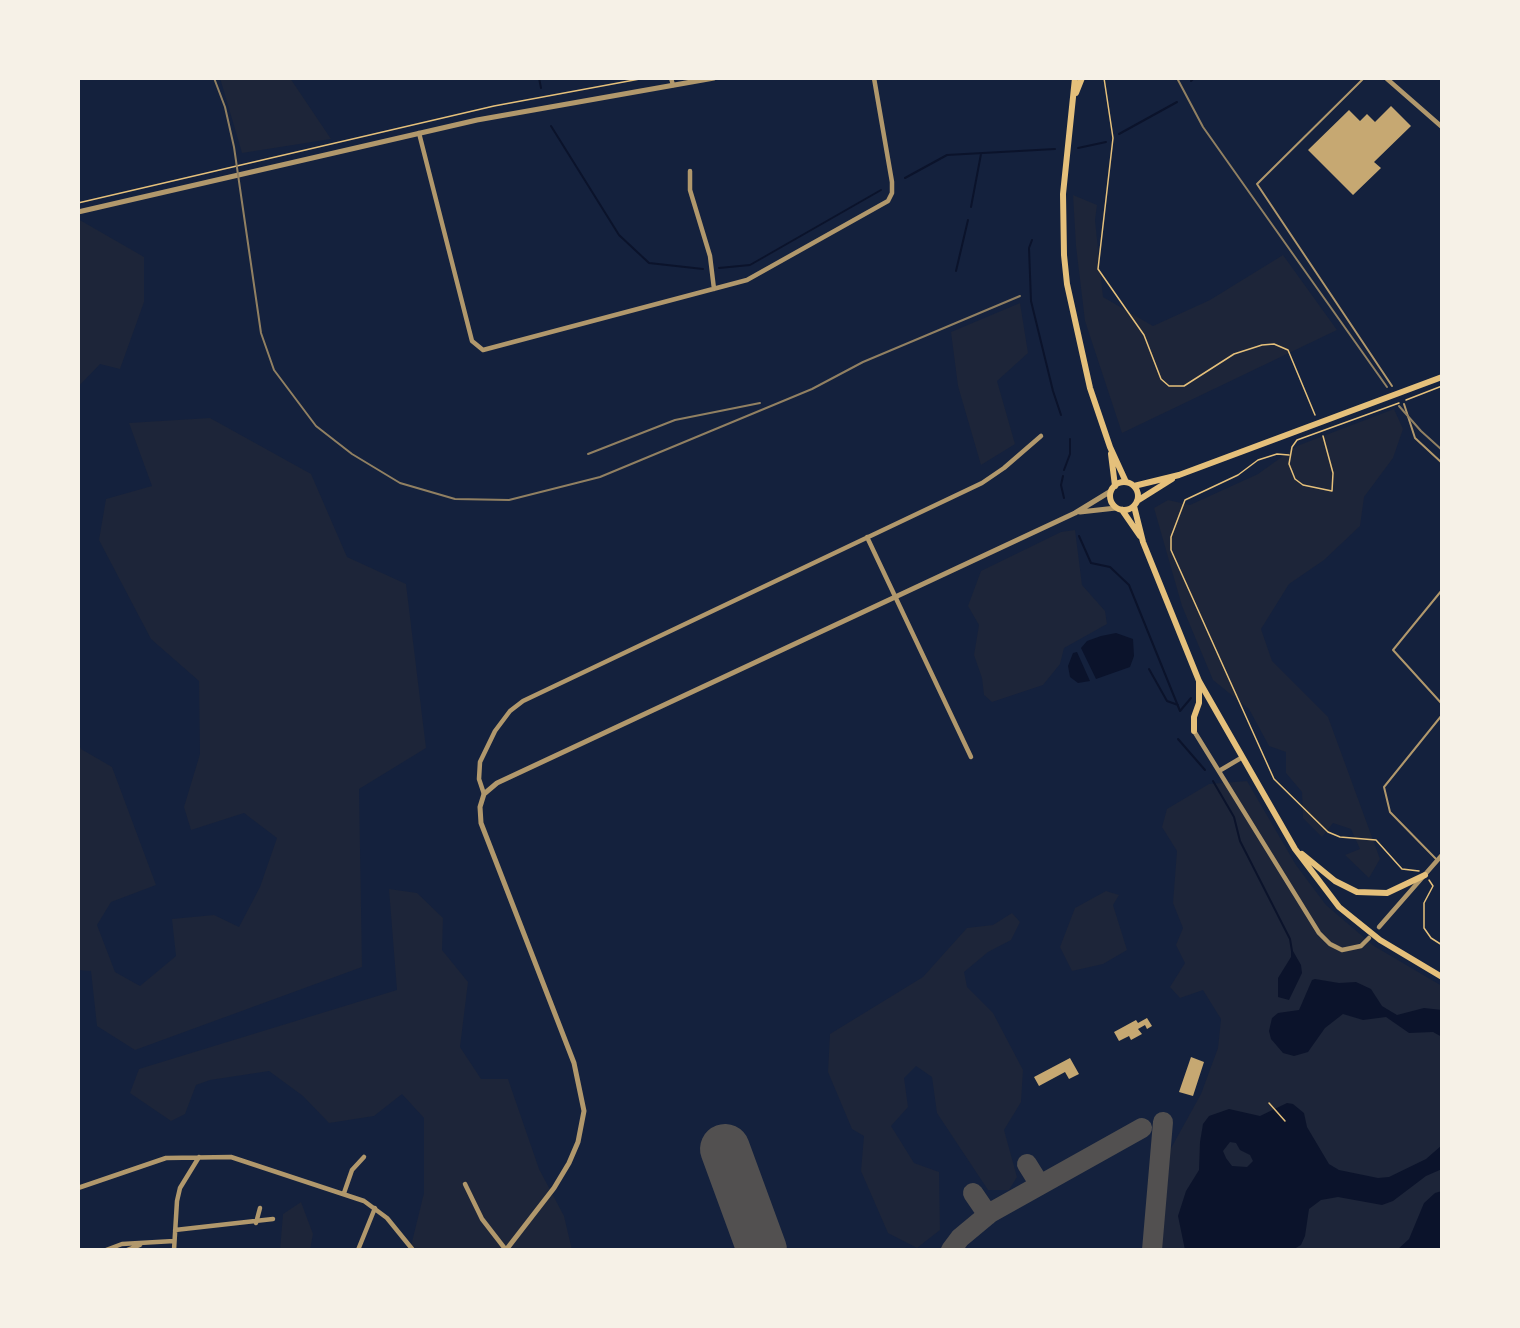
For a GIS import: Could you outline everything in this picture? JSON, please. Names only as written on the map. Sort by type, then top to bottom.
[{"type":"main road","points":[[1075,78],[1064,175],[1064,255],[1082,362],[1110,447],[1126,482],[1134,486],[1138,495],[1136,504],[1143,542],[1199,681],[1295,849],[1339,907],[1380,940],[1442,977]]},
{"type":"main road","points":[[1074,99],[1082,78]]},
{"type":"main road","points":[[1134,486],[1179,475],[1442,377]]},
{"type":"main road","points":[[1110,447],[1112,503],[1143,542]]},
{"type":"main road","points":[[1119,509],[1136,504],[1179,475]]},
{"type":"main road","points":[[1113,488],[1126,482]]},
{"type":"main road","points":[[1194,731],[1194,717],[1199,703],[1199,681]]},
{"type":"main road","points":[[1295,849],[1335,880],[1357,892],[1387,893],[1425,875]]},
{"type":"street","points":[[78,212],[419,133],[574,100],[672,81],[714,78]]},
{"type":"street","points":[[419,133],[472,341],[483,350],[747,280],[888,201],[892,193],[892,182],[874,78]]},
{"type":"street","points":[[1386,78],[1442,127]]},
{"type":"street","points":[[690,171],[690,190],[710,256],[714,289]]},
{"type":"street","points":[[484,794],[478,773],[489,741],[510,711],[523,701],[991,478],[1041,436]]},
{"type":"street","points":[[465,1184],[482,1219],[506,1250],[554,1188],[569,1163],[578,1142],[584,1111],[572,1056],[481,823],[480,807],[484,794],[497,783],[1076,513],[1113,488]]},
{"type":"street","points":[[1076,513],[1119,509]]},
{"type":"street","points":[[867,537],[971,757]]},
{"type":"street","points":[[1194,731],[1319,933],[1330,944],[1342,950],[1361,946],[1369,938]]},
{"type":"street","points":[[1219,771],[1241,758]]},
{"type":"street","points":[[1379,927],[1442,855]]},
{"type":"street","points":[[174,1250],[180,1188],[199,1157]]},
{"type":"street","points":[[78,1188],[166,1158],[231,1157],[344,1193],[375,1208],[402,1233],[413,1250]]},
{"type":"street","points":[[344,1193],[352,1170],[364,1157]]},
{"type":"street","points":[[256,1222],[260,1208]]},
{"type":"street","points":[[358,1250],[375,1208]]},
{"type":"street","points":[[175,1230],[273,1219]]},
{"type":"street","points":[[106,1250],[122,1244],[174,1241]]},
{"type":"street","points":[[127,1250],[143,1244]]},
{"type":"lane","points":[[1364,78],[1257,184],[1392,386]]},
{"type":"lane","points":[[1404,404],[1415,438],[1442,463]]},
{"type":"lane","points":[[1442,590],[1393,650],[1442,704]]},
{"type":"lane","points":[[1437,860],[1390,812],[1384,787],[1442,715]]},
{"type":"path","points":[[78,203],[494,106],[645,78]]},
{"type":"path","points":[[1104,78],[1113,138],[1098,269],[1144,335],[1161,379],[1169,386],[1184,386],[1234,354],[1262,345],[1274,344],[1288,350],[1315,415]]},
{"type":"path","points":[[1323,436],[1333,473],[1332,491],[1313,488],[1299,482],[1290,471],[1289,455],[1297,440],[1442,386]]},
{"type":"path","points":[[1289,455],[1277,454],[1258,460],[1238,475],[1185,500],[1171,537],[1171,550],[1274,779],[1328,832],[1340,837],[1376,840],[1402,869],[1417,870],[1425,875],[1433,886],[1424,903],[1424,927],[1431,938],[1442,945]]},
{"type":"path","points":[[1269,1103],[1285,1121]]},
{"type":"shaded area","points":[[220,78],[290,78],[331,139],[242,153]]},
{"type":"shaded area","points":[[1073,195],[1097,205],[1095,220],[1103,297],[1153,326],[1210,300],[1283,255],[1337,330],[1122,433],[1085,321],[1076,246]]},
{"type":"shaded area","points":[[78,219],[144,257],[144,302],[120,369],[100,364],[78,387]]},
{"type":"shaded area","points":[[1020,303],[1028,353],[997,381],[1015,444],[981,465],[958,386],[951,332]]},
{"type":"shaded area","points":[[1394,409],[1403,429],[1393,458],[1364,497],[1360,526],[1324,560],[1289,584],[1261,629],[1272,661],[1328,717],[1380,859],[1369,878],[1345,855],[1360,849],[1351,829],[1333,823],[1322,837],[1303,818],[1302,792],[1286,773],[1286,752],[1269,746],[1249,709],[1213,680],[1182,606],[1154,508],[1168,500],[1190,505],[1258,474],[1297,446]]},
{"type":"shaded area","points":[[210,418],[311,474],[347,557],[406,584],[426,748],[359,789],[362,967],[135,1050],[97,1026],[91,971],[78,970],[78,742],[81,749],[112,767],[156,885],[111,902],[97,925],[115,972],[140,986],[176,956],[172,919],[214,915],[239,927],[260,887],[277,838],[244,813],[191,830],[184,807],[200,754],[199,681],[151,639],[99,540],[106,499],[152,486],[129,423]]},
{"type":"shaded area","points":[[1075,530],[1082,585],[1105,611],[1107,624],[1064,648],[1060,664],[1043,685],[992,702],[984,695],[982,678],[974,655],[979,625],[968,606],[981,571],[1061,532]]},
{"type":"shaded area","points":[[1116,633],[1133,639],[1134,656],[1130,667],[1096,679],[1081,648],[1087,641]]},
{"type":"shaded area","points":[[1077,652],[1090,681],[1078,683],[1070,677],[1068,666],[1073,653]]},
{"type":"shaded area","points":[[1247,781],[1296,865],[1326,905],[1374,946],[1442,986],[1442,1250],[1161,1250],[1170,1150],[1201,1094],[1218,1048],[1221,1019],[1203,990],[1180,998],[1170,987],[1185,963],[1176,945],[1183,928],[1173,903],[1177,851],[1162,827],[1167,809],[1209,784]]},
{"type":"shaded area","points":[[389,889],[417,893],[443,918],[442,950],[468,982],[460,1047],[481,1079],[508,1079],[539,1169],[564,1216],[572,1250],[410,1250],[424,1193],[424,1118],[402,1094],[374,1116],[329,1123],[303,1096],[269,1071],[210,1080],[196,1085],[185,1114],[171,1121],[130,1093],[139,1069],[397,990]]},
{"type":"shaded area","points":[[1106,891],[1119,895],[1113,905],[1127,950],[1103,964],[1072,971],[1060,947],[1075,908]]},
{"type":"shaded area","points":[[1012,913],[1020,922],[1011,940],[988,952],[964,972],[967,987],[993,1013],[1023,1070],[1021,1102],[1004,1130],[1017,1177],[1009,1190],[988,1190],[937,1113],[932,1077],[916,1066],[904,1078],[908,1107],[891,1126],[914,1163],[939,1172],[940,1230],[917,1248],[888,1233],[861,1171],[864,1136],[852,1129],[828,1072],[830,1034],[923,977],[967,928],[993,925]]},
{"type":"shaded area","points":[[1291,951],[1301,965],[1302,973],[1289,1000],[1278,997],[1278,978],[1291,957]]},
{"type":"shaded area","points":[[1312,980],[1339,983],[1356,982],[1371,989],[1382,1006],[1397,1015],[1424,1008],[1442,1010],[1442,1037],[1433,1032],[1409,1033],[1386,1017],[1363,1020],[1343,1014],[1325,1028],[1308,1052],[1294,1056],[1283,1053],[1271,1039],[1269,1031],[1272,1018],[1278,1013],[1299,1010]]},
{"type":"shaded area","points":[[1287,1103],[1293,1104],[1304,1113],[1307,1127],[1329,1164],[1339,1170],[1378,1178],[1389,1177],[1426,1159],[1442,1145],[1442,1169],[1426,1176],[1393,1201],[1382,1205],[1338,1197],[1321,1200],[1309,1209],[1305,1236],[1301,1245],[1294,1249],[1185,1250],[1178,1216],[1186,1191],[1199,1170],[1203,1124],[1209,1116],[1229,1109],[1260,1116]],"holes":[[[1230,1142],[1236,1143],[1240,1150],[1250,1155],[1253,1161],[1247,1167],[1232,1166],[1226,1158],[1223,1151]]]},
{"type":"shaded area","points":[[1442,1191],[1442,1250],[1397,1250],[1409,1239],[1424,1203],[1435,1193]]},
{"type":"shaded area","points":[[301,1202],[313,1234],[310,1250],[280,1250],[283,1214]]},
{"type":"building","points":[[1391,106],[1411,126],[1374,162],[1381,168],[1353,195],[1308,150],[1349,110],[1360,121],[1367,114],[1375,122]]},
{"type":"building","points":[[1147,1018],[1152,1026],[1147,1029],[1145,1025],[1138,1029],[1142,1034],[1131,1040],[1129,1036],[1119,1041],[1114,1032],[1136,1020],[1138,1023]]},
{"type":"building","points":[[1191,1057],[1204,1062],[1193,1096],[1179,1092]]},
{"type":"building","points":[[1070,1058],[1079,1074],[1069,1079],[1065,1072],[1039,1086],[1034,1077]]},
{"type":"waterway","points":[[539,78],[541,88]]},
{"type":"waterway","points":[[1191,81],[1194,78]]},
{"type":"waterway","points":[[1119,134],[1177,102]]},
{"type":"waterway","points":[[551,126],[619,235],[649,263],[703,269]]},
{"type":"waterway","points":[[1078,148],[1106,142]]},
{"type":"waterway","points":[[905,178],[947,155],[1055,149]]},
{"type":"waterway","points":[[971,207],[981,154]]},
{"type":"waterway","points":[[719,268],[750,265],[881,190]]},
{"type":"waterway","points":[[956,271],[968,220]]},
{"type":"waterway","points":[[1032,240],[1029,248],[1031,301],[1061,415]]},
{"type":"waterway","points":[[1064,470],[1070,454],[1070,439]]},
{"type":"waterway","points":[[1063,476],[1061,485],[1064,498]]},
{"type":"waterway","points":[[1079,536],[1091,563],[1110,567],[1129,585],[1180,711]]},
{"type":"waterway","points":[[1149,669],[1167,701],[1178,705]]},
{"type":"waterway","points":[[1180,711],[1191,698]]},
{"type":"waterway","points":[[1178,739],[1205,770]]},
{"type":"waterway","points":[[1213,781],[1234,817],[1240,841],[1290,939],[1292,951]]},
{"type":"taxiway","points":[[1152,1250],[1163,1122]]},
{"type":"taxiway","points":[[951,1250],[960,1238],[990,1213],[1142,1128]]},
{"type":"taxiway","points":[[1027,1164],[1040,1185]]},
{"type":"taxiway","points":[[973,1193],[988,1215]]},
{"type":"runway","points":[[725,1149],[762,1250]]},
{"type":"railway","points":[[214,78],[225,107],[234,147],[261,333],[274,370],[316,426],[352,454],[400,483],[455,499],[509,500],[600,477],[812,389],[863,362],[1020,296]]},
{"type":"railway","points":[[1177,78],[1203,127],[1387,387]]},
{"type":"railway","points":[[588,454],[675,420],[760,403]]},
{"type":"railway","points":[[1399,406],[1442,450]]}]
